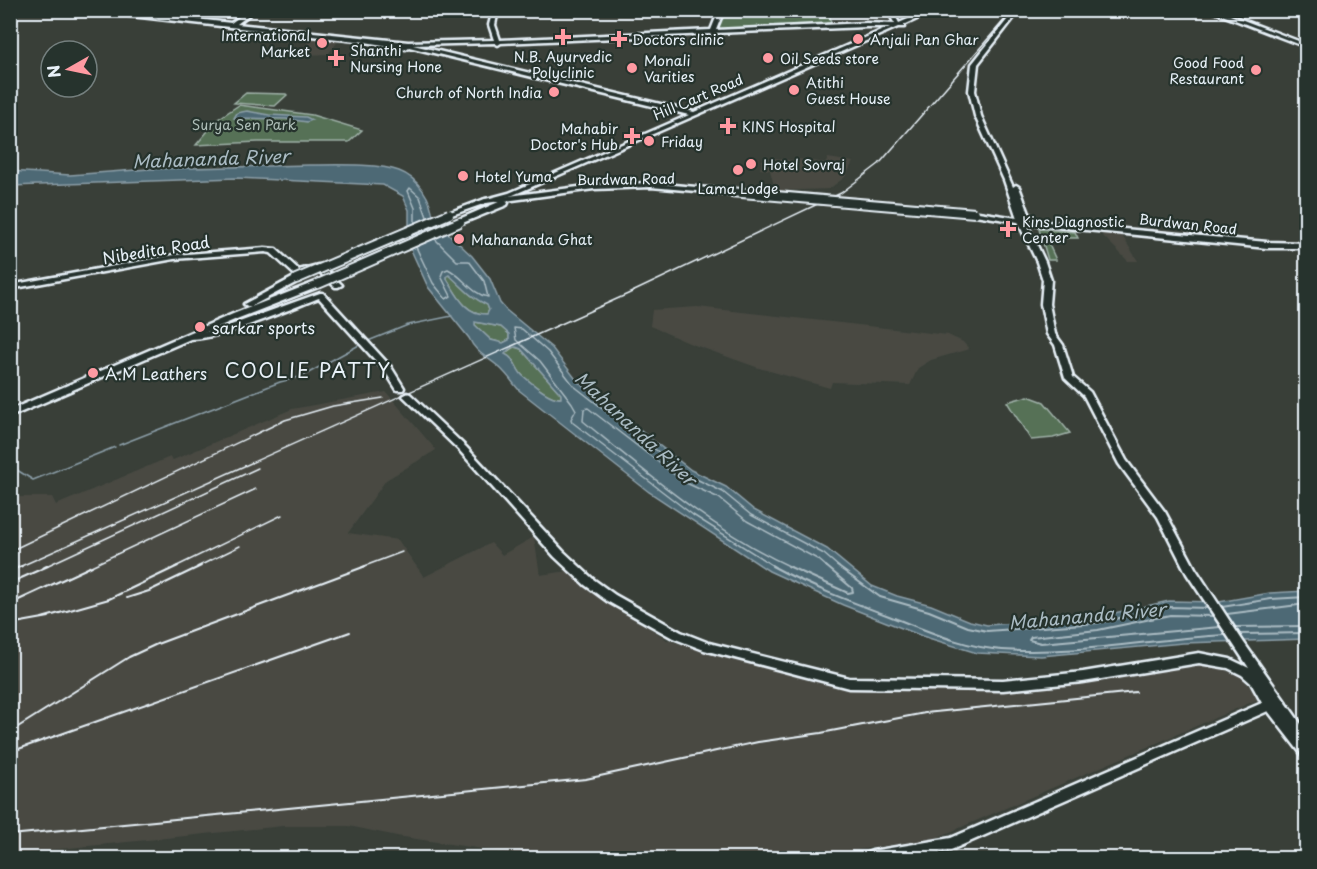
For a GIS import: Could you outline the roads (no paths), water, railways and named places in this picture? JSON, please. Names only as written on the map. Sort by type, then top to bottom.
[{"type":"main road","name":"Burdwan Road","points":[[188,337],[318,284],[513,198],[606,191],[704,193],[726,191],[996,215],[1267,245],[1306,244]]},
{"type":"main road","name":"Hill Cart Road","points":[[10,412],[193,331],[297,276],[485,201],[513,198]]},
{"type":"main road","points":[[10,412],[188,337]]},
{"type":"street","points":[[80,10],[408,45],[692,115]]},
{"type":"street","points":[[96,10],[112,13]]},
{"type":"street","points":[[230,26],[253,10]]},
{"type":"street","points":[[496,10],[492,25],[497,42]]},
{"type":"street","points":[[712,33],[722,10]]},
{"type":"street","points":[[889,10],[898,26]]},
{"type":"street","name":"Hill Cart Road","points":[[513,198],[692,115],[934,10]]},
{"type":"street","points":[[1020,10],[980,62],[977,90],[984,116],[1022,199],[1024,219],[1047,280],[1045,304],[1051,334],[1059,345],[1069,378],[1087,394],[1122,462],[1162,515],[1191,571],[1306,740]]},
{"type":"street","points":[[1211,10],[1306,47]]},
{"type":"street","points":[[408,45],[898,26]]},
{"type":"street","name":"Nibedita Road","points":[[10,286],[166,259],[232,252],[273,251],[297,276]]},
{"type":"street","points":[[297,276],[318,267],[338,285]]},
{"type":"street","points":[[188,337],[199,337],[234,327],[320,295],[388,369],[404,392],[463,449],[589,582],[611,598],[666,630],[708,647],[849,683],[872,684],[1003,686],[1083,677],[1199,658],[1218,660],[1246,672],[1255,680],[1270,705],[1306,751]]},
{"type":"street","points":[[872,858],[951,844],[1270,705]]},
{"type":"water","points":[[247,111],[306,117],[312,120],[307,122],[286,119],[234,118],[237,113]]},
{"type":"water","name":"Mahananda River","points":[[355,165],[390,168],[406,174],[423,190],[430,204],[433,219],[472,256],[490,279],[500,303],[552,348],[578,382],[691,470],[726,487],[754,510],[827,549],[872,586],[987,625],[1096,617],[1169,601],[1219,602],[1270,593],[1306,591],[1306,639],[1183,643],[1041,656],[977,653],[922,636],[843,605],[769,571],[649,492],[520,391],[500,368],[476,349],[428,287],[412,252],[409,236],[409,210],[403,196],[383,185],[236,178],[11,186],[10,171],[70,175],[149,169]],"holes":[[[449,275],[471,295],[487,305],[489,310],[487,314],[467,308],[447,279]],[[475,322],[501,327],[509,334],[509,340],[503,343],[491,340],[475,325]],[[510,348],[521,349],[561,394],[561,398],[547,394],[523,376],[505,354]]]},
{"type":"waterway","points":[[368,341],[408,325],[452,316]]},
{"type":"waterway","points":[[119,445],[280,382],[303,376],[361,344]]},
{"type":"waterway","points":[[10,462],[17,470],[33,480],[115,447]]},
{"type":"railway","points":[[19,567],[628,294],[841,193],[879,164],[1013,10]]},
{"type":"railway","points":[[10,551],[285,420],[333,406],[383,398]]},
{"type":"railway","points":[[44,567],[258,468]]},
{"type":"railway","points":[[89,567],[256,489]]},
{"type":"railway","points":[[175,567],[282,515]]},
{"type":"railway","points":[[197,567],[240,546]]},
{"type":"railway","points":[[362,567],[402,552]]},
{"type":"railway","points":[[10,571],[22,566]]},
{"type":"railway","points":[[10,583],[48,566]]},
{"type":"railway","points":[[10,604],[92,566]]},
{"type":"railway","points":[[42,618],[109,599],[178,566]]},
{"type":"railway","points":[[127,598],[149,591],[201,566]]},
{"type":"railway","points":[[10,732],[129,657],[157,644],[366,566]]},
{"type":"railway","points":[[10,624],[49,617]]},
{"type":"railway","points":[[10,752],[350,632]]},
{"type":"railway","points":[[10,835],[586,779],[758,742],[821,733],[925,713],[1136,692]]},
{"type":"place","name":"N.B. Ayurvedic Polyclinic","points":[[563,37]]},
{"type":"place","name":"Doctors clinic","points":[[619,39]]},
{"type":"place","name":"Anjali Pan Ghar","points":[[858,39]]},
{"type":"place","name":"International Market","points":[[322,43]]},
{"type":"place","name":"Shanthi Nursing Hone","points":[[336,58]]},
{"type":"place","name":"Oil Seeds store","points":[[768,58]]},
{"type":"place","name":"Monali Varities","points":[[632,68]]},
{"type":"place","name":"Good Food Restaurant","points":[[1256,70]]},
{"type":"place","name":"Atithi Guest House","points":[[794,90]]},
{"type":"place","name":"Church of North India","points":[[554,92]]},
{"type":"place","name":"KINS Hospital","points":[[728,126]]},
{"type":"place","name":"Mahabir Doctor's Hub","points":[[632,136]]},
{"type":"place","name":"Friday","points":[[649,141]]},
{"type":"place","name":"Hotel Sovraj","points":[[751,164]]},
{"type":"place","name":"Lama Lodge","points":[[738,170]]},
{"type":"place","name":"Hotel Yuma","points":[[463,176]]},
{"type":"place","name":"Kins Diagnostic Center","points":[[1008,229]]},
{"type":"place","name":"Mahananda Ghat","points":[[459,239]]},
{"type":"place","name":"sarkar sports","points":[[200,327]]},
{"type":"place","name":"A.M Leathers","points":[[93,373]]},
{"type":"district","name":"COOLIE PATTY","points":[[308,370]]},
{"type":"park label","name":"Surya Sen Park","points":[[244,124]]}]
